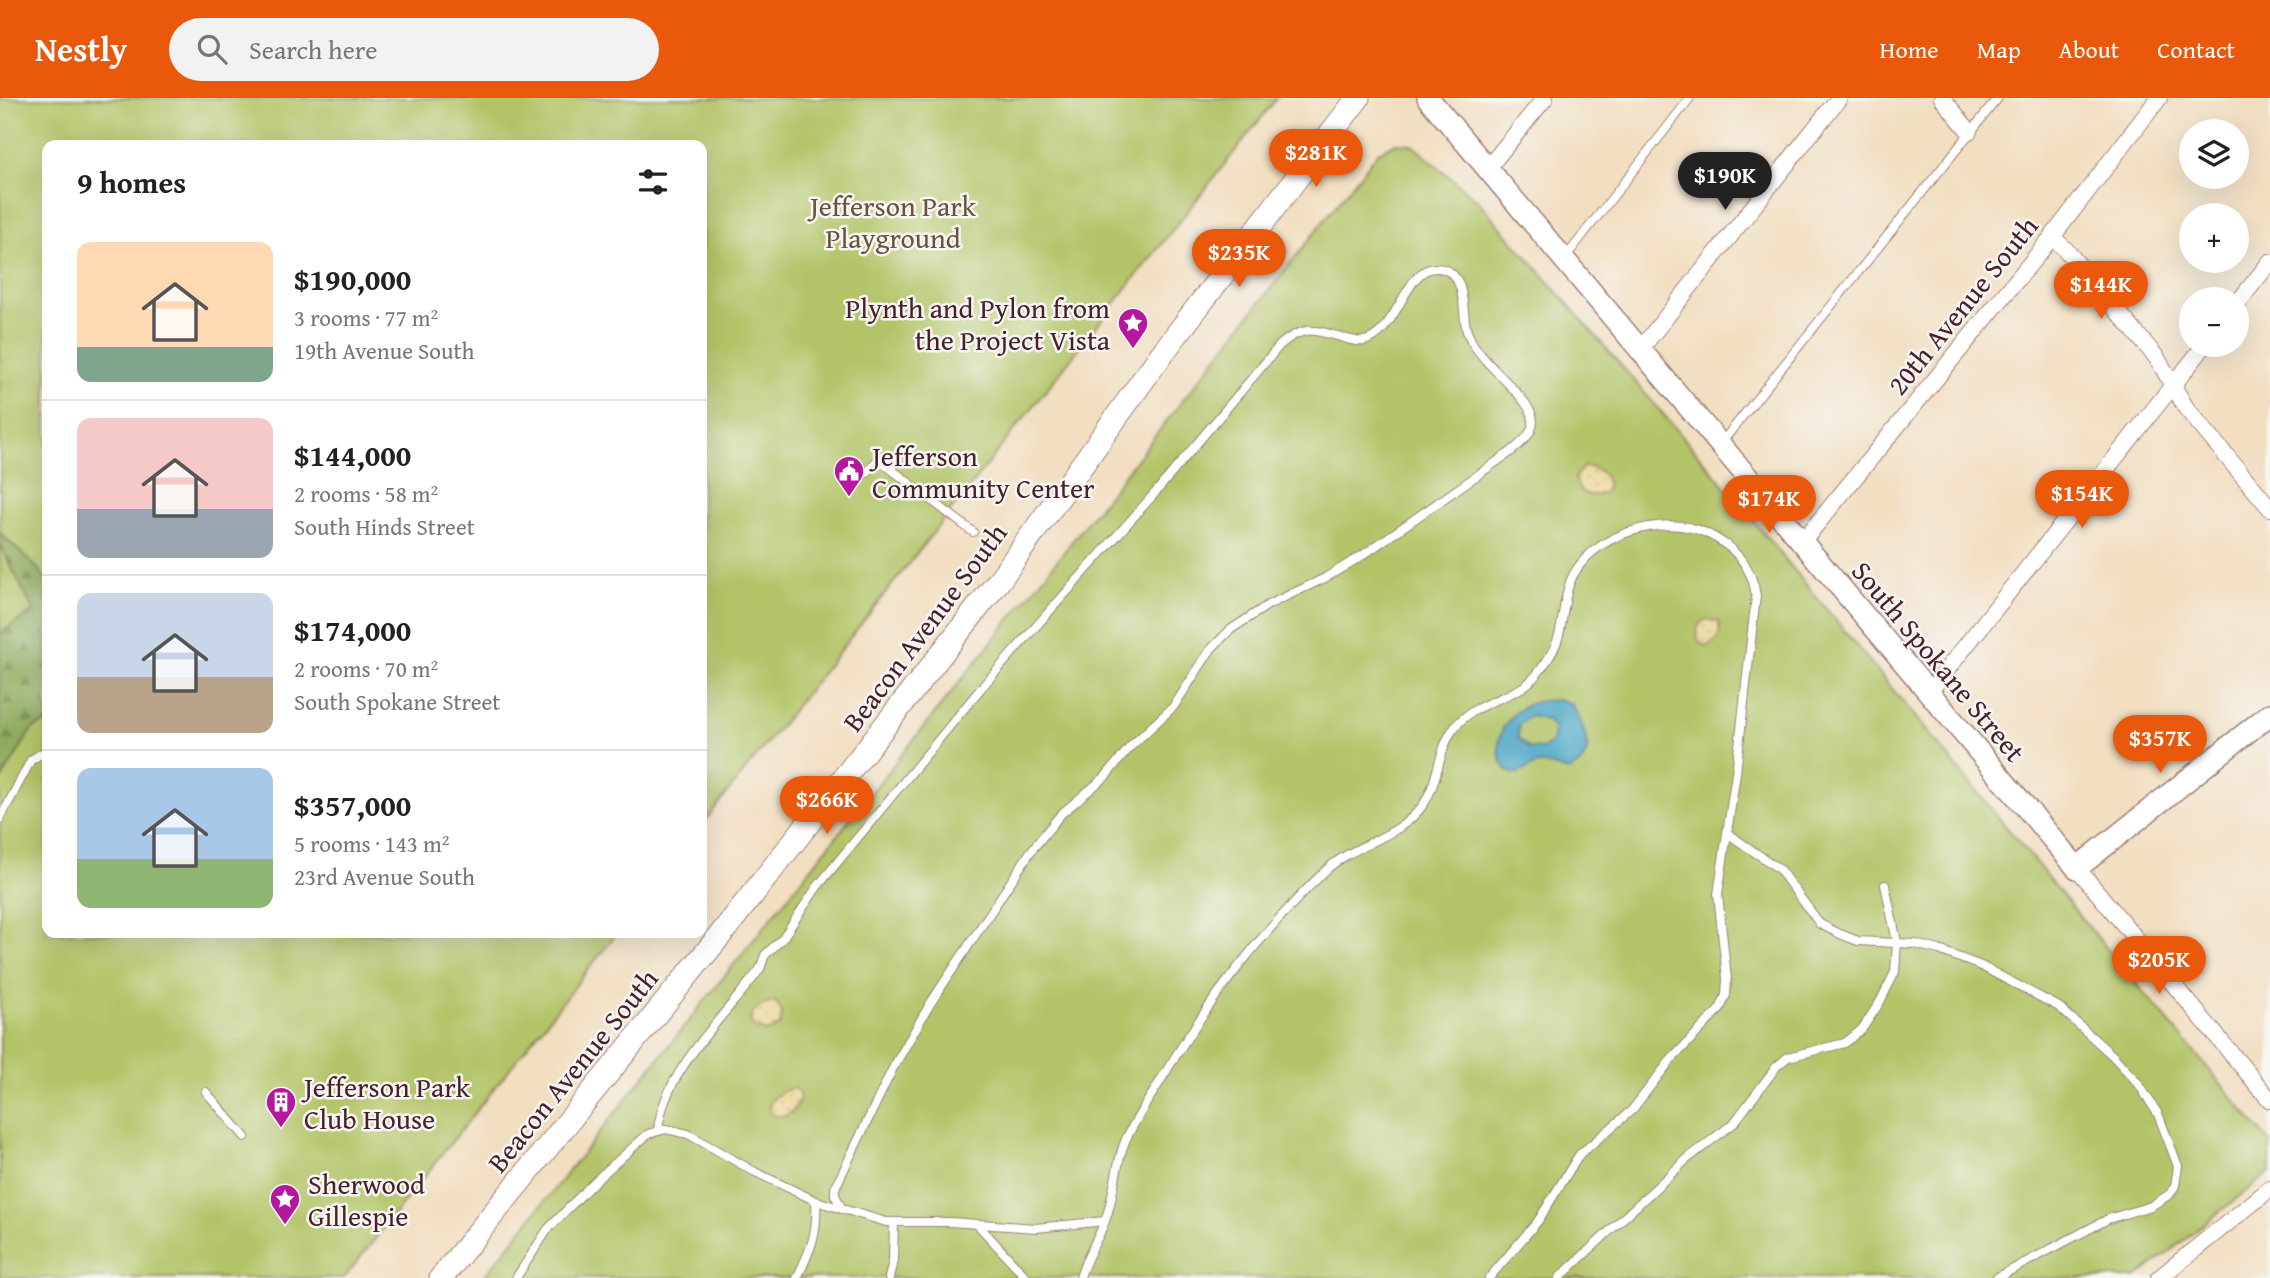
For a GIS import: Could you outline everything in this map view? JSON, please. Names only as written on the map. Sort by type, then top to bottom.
[{"type":"main road","name":"Beacon Avenue South","points":[[441,1278],[734,918],[998,582],[1161,355],[1358,98]]},
{"type":"street","name":"South Spokane Street","points":[[1428,98],[2270,1100]]},
{"type":"street","points":[[1487,169],[1545,98]]},
{"type":"street","points":[[1640,349],[1839,98]]},
{"type":"street","points":[[1942,98],[1969,131]]},
{"type":"street","name":"20th Avenue South","points":[[1802,542],[2052,237],[2160,98]]},
{"type":"street","points":[[2052,237],[2157,358],[2186,408],[2270,509]]},
{"type":"street","points":[[2249,288],[2270,262]]},
{"type":"street","points":[[1928,692],[2196,357]]},
{"type":"street","points":[[2077,868],[2270,714]]},
{"type":"street","points":[[2159,1278],[2270,1188]]},
{"type":"lane","points":[[1563,260],[1690,98]]},
{"type":"lane","points":[[1720,444],[1998,98]]},
{"type":"lane","points":[[658,1130],[660,1112],[667,1092],[698,1047],[760,969],[765,955],[782,939],[817,887],[982,687],[1155,493],[1280,345],[1298,332],[1308,330],[1354,341],[1373,338],[1390,321],[1416,280],[1435,267],[1445,270],[1461,287],[1466,329],[1476,349],[1487,364],[1525,402],[1532,415],[1531,430],[1512,451],[1363,555],[1325,579],[1268,605],[1230,630],[1211,649],[1174,706],[1130,747],[1105,777],[1061,814],[1031,851],[930,1004],[893,1068],[835,1188],[835,1195],[842,1209]]},
{"type":"lane","points":[[867,473],[878,459],[973,532]]},
{"type":"lane","points":[[1080,1278],[1105,1221],[1125,1141],[1193,1026],[1228,977],[1252,947],[1332,864],[1357,848],[1394,831],[1422,806],[1433,786],[1454,727],[1475,709],[1524,686],[1545,664],[1555,649],[1564,621],[1571,580],[1579,566],[1616,538],[1648,525],[1681,524],[1718,538],[1734,550],[1752,577],[1756,596],[1718,894],[1727,979],[1726,995],[1720,1009],[1670,1061],[1632,1110],[1579,1155],[1538,1221],[1489,1278]]},
{"type":"lane","points":[[0,819],[31,760],[42,753]]},
{"type":"lane","points":[[1727,833],[1779,869],[1820,924],[1858,941],[1897,942],[1939,950],[1981,966],[2059,1007],[2087,1030],[2138,1083],[2158,1114],[2178,1166],[2175,1186],[2162,1200],[2108,1219],[1996,1278]]},
{"type":"lane","points":[[1559,1278],[1687,1159],[1734,1123],[1777,1066],[1788,1057],[1845,1043],[1862,1029],[1895,972],[1897,942],[1885,885]]},
{"type":"lane","points":[[206,1092],[245,1137]]},
{"type":"lane","points":[[516,1278],[548,1230],[567,1210],[648,1134],[666,1129],[688,1134],[755,1172],[816,1201],[886,1222],[1037,1228],[1105,1221]]},
{"type":"lane","points":[[797,1278],[807,1258],[817,1225],[816,1201]]},
{"type":"lane","points":[[889,1278],[893,1260],[894,1222]]},
{"type":"lane","points":[[978,1225],[1027,1278]]},
{"type":"green space","name":"Jefferson Park Playground","points":[[0,98],[1277,98],[707,819],[707,140],[42,140],[42,938],[613,938],[344,1278],[0,1278]]},
{"type":"green space","points":[[1396,143],[1411,144],[1478,201],[1713,472],[2270,1142],[2270,1172],[2136,1278],[483,1278],[1059,558],[1378,152]]},
{"type":"green space","points":[[0,533],[42,574],[42,724],[32,729],[0,782],[0,633],[34,611],[0,545]]},
{"type":"sand","points":[[1583,467],[1602,473],[1606,481],[1606,491],[1591,495],[1579,488],[1575,477]]},
{"type":"sand","points":[[1707,619],[1719,622],[1720,630],[1718,638],[1705,646],[1698,639],[1697,630],[1700,623]]},
{"type":"sand","points":[[776,1002],[782,1013],[780,1026],[766,1032],[752,1026],[750,1018],[757,1008]]},
{"type":"sand","points":[[795,1088],[800,1095],[795,1109],[783,1116],[773,1115],[769,1109],[775,1097]]},
{"type":"water","points":[[1561,700],[1572,704],[1584,731],[1587,749],[1584,758],[1568,771],[1537,764],[1518,774],[1509,772],[1499,754],[1505,725],[1519,710],[1528,705],[1540,701]],"holes":[[[1530,716],[1547,720],[1554,730],[1552,742],[1542,749],[1529,748],[1518,738],[1519,725]]]},
{"type":"place","name":"Plynth and Pylon from the Project Vista","points":[[1133,350]]},
{"type":"place","name":"Jefferson Community Center","points":[[849,498]]},
{"type":"place","name":"Jefferson Park Club House","points":[[281,1129]]},
{"type":"place","name":"Sherwood Gillespie","points":[[285,1226]]}]
